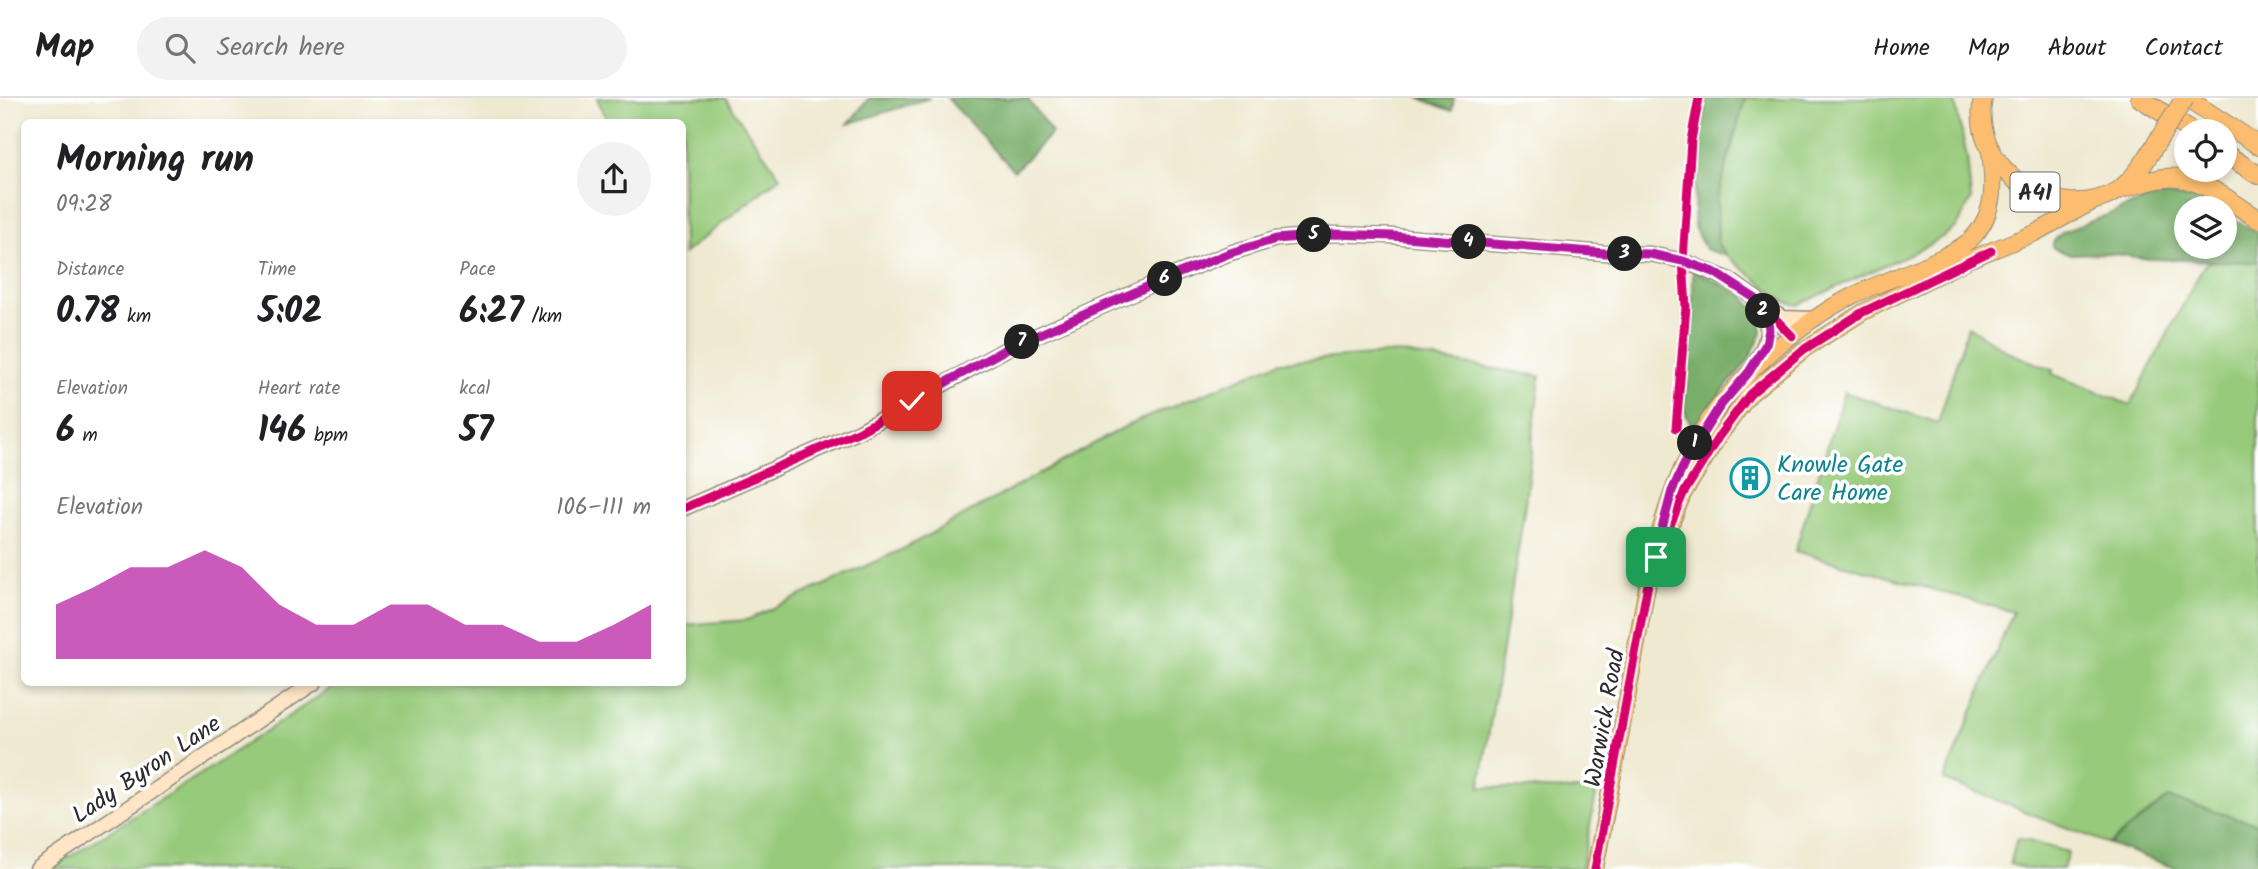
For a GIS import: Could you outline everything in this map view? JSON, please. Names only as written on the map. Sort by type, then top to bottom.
[{"type":"highway","points":[[1969,98],[1987,143]]},
{"type":"highway","points":[[1983,98],[1981,117],[1987,143]]},
{"type":"highway","points":[[2140,98],[2174,120]]},
{"type":"highway","points":[[2185,98],[2258,145]]},
{"type":"highway","name":"A41","points":[[1987,143],[2007,174],[2024,188],[2053,199],[2098,199],[2118,190],[2137,173],[2185,98]]},
{"type":"highway","points":[[2237,161],[2258,175]]},
{"type":"highway","points":[[2118,190],[2174,177],[2211,190],[2258,219]]},
{"type":"main road","points":[[1650,573],[1672,491],[1687,458],[1720,406],[1749,372],[1815,319],[1853,296],[1953,251],[1974,237],[1992,204],[1993,188],[1987,143]]},
{"type":"main road","points":[[1650,573],[1684,494],[1727,425],[1750,394],[1803,350],[1903,291],[1968,260],[2035,233],[2098,199]]},
{"type":"main road","points":[[1792,337],[1807,337],[1828,322],[1877,297],[1903,291]]},
{"type":"main road","name":"Warwick Road","points":[[1595,869],[1650,573]]},
{"type":"street","points":[[1676,428],[1686,307],[1683,261],[1691,140],[1699,98]]},
{"type":"street","points":[[686,507],[860,431],[1006,349],[1169,277],[1230,253],[1276,239],[1334,234],[1392,236],[1605,253],[1650,254],[1683,261],[1714,272],[1783,318],[1815,319]]},
{"type":"street","points":[[1760,304],[1792,337]]},
{"type":"street","points":[[1749,372],[1766,344],[1769,330],[1760,304]]},
{"type":"street","name":"Lady Byron Lane","points":[[37,869],[308,686]]},
{"type":"green space","points":[[597,98],[725,98],[780,177],[686,252],[686,119],[607,119]]},
{"type":"green space","points":[[869,98],[930,98],[848,124]]},
{"type":"green space","points":[[947,98],[1027,98],[1052,133],[1014,171]]},
{"type":"green space","points":[[1419,98],[1454,98],[1452,111]]},
{"type":"green space","points":[[1707,98],[1745,98],[1717,200],[1718,244],[1727,256],[1705,249],[1694,227],[1695,173]]},
{"type":"green space","points":[[1745,98],[1954,98],[1967,157],[1971,199],[1957,227],[1931,244],[1798,305],[1784,301],[1727,256],[1718,244],[1717,200]]},
{"type":"green space","points":[[2158,195],[2174,196],[2174,259],[2237,259],[2237,221],[2258,233],[2258,262],[2149,259],[2108,253],[2068,254],[2053,248],[2053,242],[2063,232]]},
{"type":"green space","points":[[2209,261],[2258,262],[2258,824],[2168,798],[2109,844],[1944,780],[2013,612],[1795,551],[1844,392],[1938,423],[1968,326],[2010,353],[2053,370],[2052,374],[2130,405],[2203,267]]},
{"type":"green space","points":[[1693,270],[1742,294],[1760,317],[1762,333],[1748,361],[1696,423],[1690,423],[1684,410],[1693,329]]},
{"type":"green space","points":[[1398,353],[1540,376],[1523,519],[1480,787],[1597,791],[1581,869],[50,869],[334,686],[686,686],[686,625],[747,620],[903,549],[1128,425],[1280,362]]},
{"type":"green space","points":[[2168,798],[2258,824],[2258,862],[2248,869],[2178,869],[2109,844]]},
{"type":"green space","points":[[2017,838],[2068,852],[2063,869],[2028,869],[2010,864]]},
{"type":"cycle path","points":[[1676,428],[1686,307],[1683,261],[1691,140],[1699,98]]},
{"type":"cycle path","points":[[686,507],[860,431],[1006,349],[1169,277],[1230,253],[1276,239],[1334,234],[1392,236],[1605,253],[1650,254],[1683,261],[1730,280],[1756,299],[1792,336]]},
{"type":"cycle path","points":[[1595,869],[1650,573],[1683,494],[1719,436],[1750,394],[1803,350],[1863,312],[1991,251]]},
{"type":"place","name":"Knowle Gate Care Home","points":[[1750,478]]},
{"type":"route","points":[[912,401],[1006,349],[1169,277],[1230,253],[1276,239],[1334,234],[1392,236],[1605,253],[1650,254],[1683,261],[1714,272],[1742,288],[1760,304],[1769,330],[1766,344],[1749,372],[1720,406],[1687,458],[1672,491],[1650,573],[1656,557]]}]
